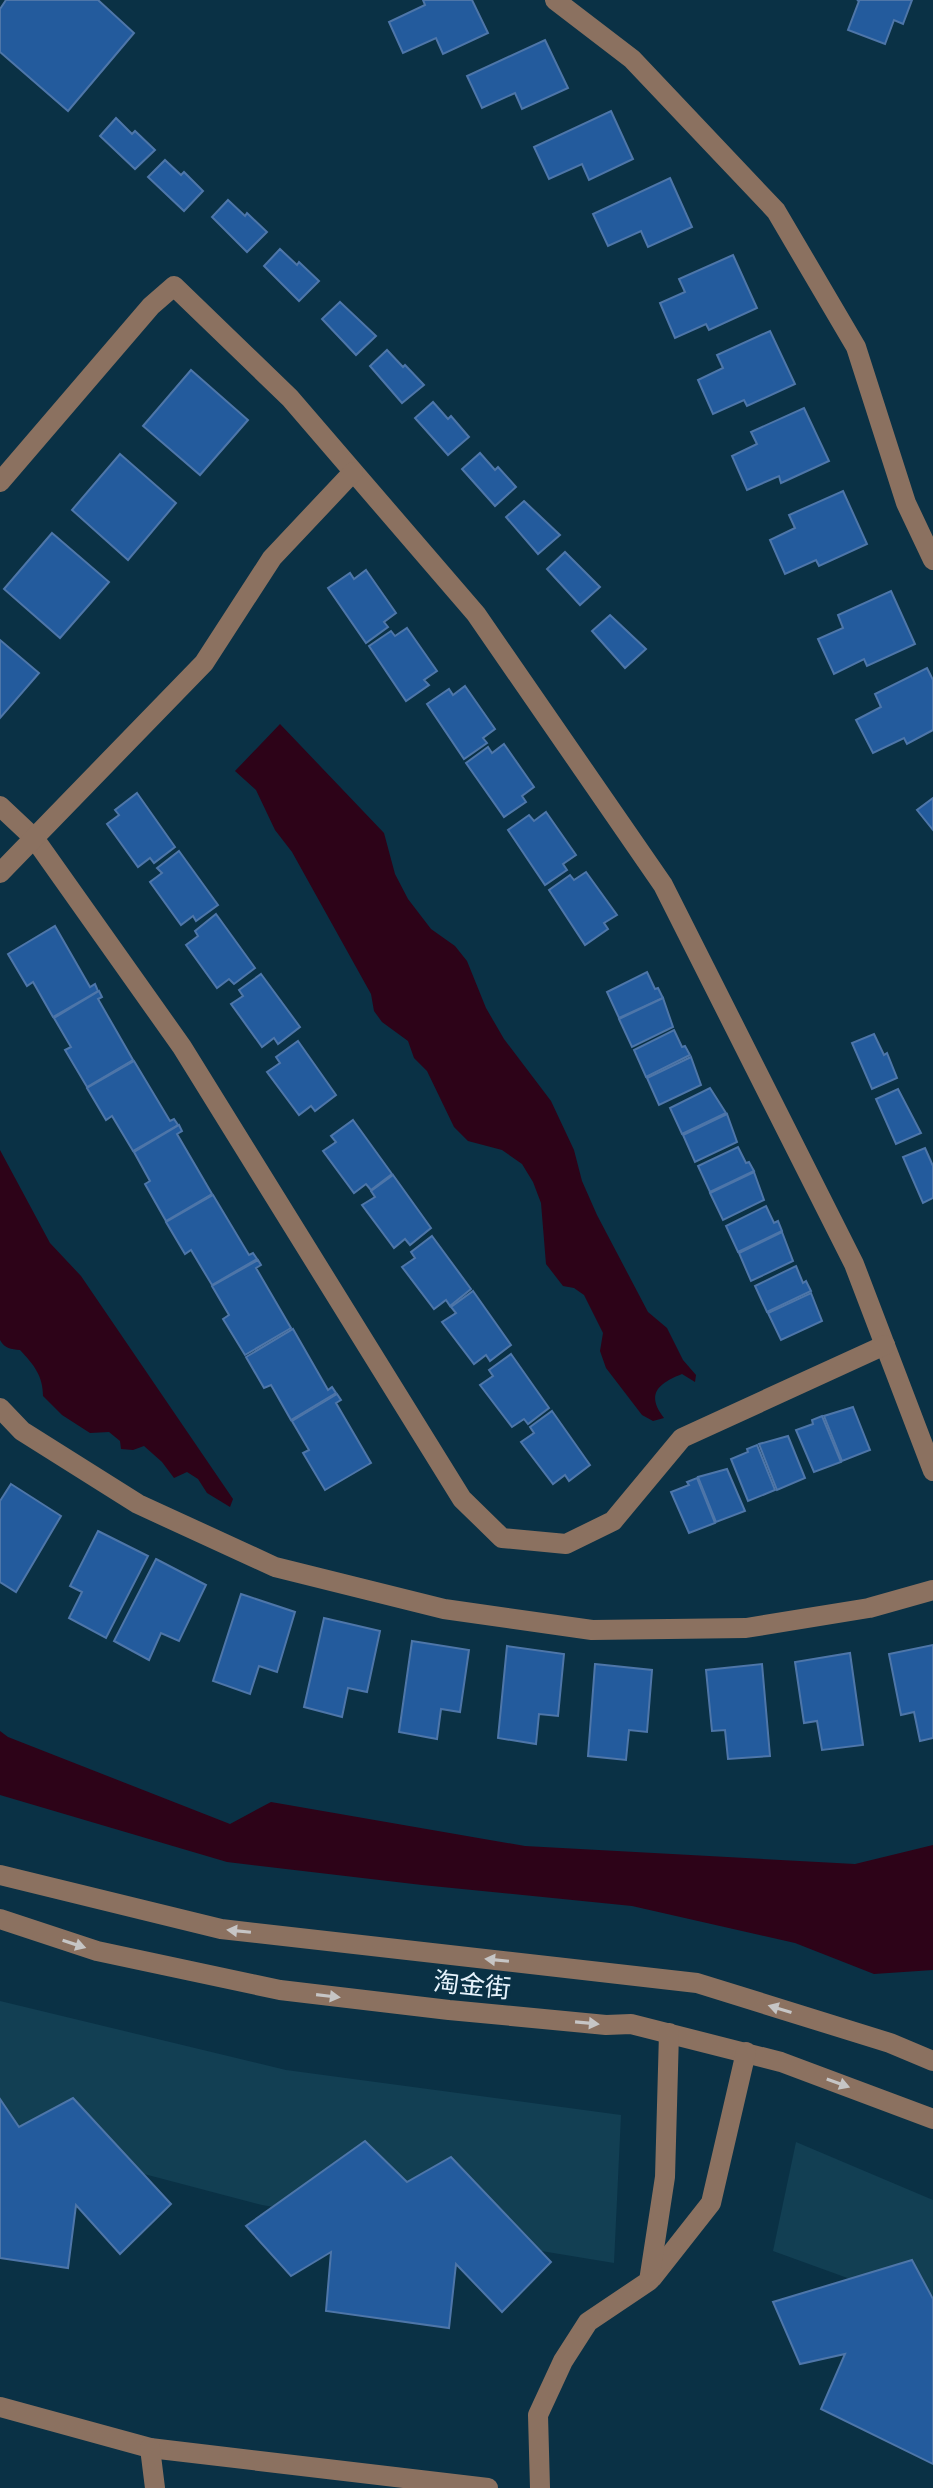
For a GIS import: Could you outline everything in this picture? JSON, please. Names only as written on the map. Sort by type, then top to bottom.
[{"type":"street","points":[[555,0],[632,59],[776,211],[856,347],[906,503],[933,560]]},
{"type":"street","points":[[0,482],[151,306],[174,286],[290,398],[476,614],[663,885],[854,1264],[933,1471]]},
{"type":"street","points":[[0,873],[204,663],[272,558],[353,472]]},
{"type":"street","points":[[0,806],[34,838],[182,1047],[462,1499],[502,1538],[566,1544],[613,1521],[682,1438],[885,1345]]},
{"type":"street","points":[[0,1408],[22,1431],[138,1504],[275,1567],[444,1609],[592,1630],[746,1628],[869,1608],[933,1590]]},
{"type":"street","name":"淘金街","points":[[0,1875],[221,1929],[697,1983],[890,2043],[933,2061]]},
{"type":"street","name":"淘金街","points":[[0,1919],[97,1951],[280,1990],[449,2010],[606,2025],[631,2024],[781,2062],[933,2119]]},
{"type":"street","points":[[649,2281],[665,2177],[669,2033]]},
{"type":"street","points":[[540,2488],[538,2415],[563,2361],[588,2322],[649,2281],[711,2203],[746,2052]]},
{"type":"street","points":[[0,2407],[150,2448],[488,2488]]},
{"type":"street","points":[[150,2448],[155,2488]]},
{"type":"shaded area","points":[[280,724],[384,833],[395,874],[408,899],[431,929],[455,946],[467,961],[486,1008],[504,1039],[551,1101],[574,1150],[582,1181],[597,1215],[648,1312],[667,1328],[683,1360],[696,1375],[695,1382],[682,1374],[657,1390],[658,1410],[664,1418],[653,1421],[642,1415],[606,1368],[600,1351],[603,1333],[584,1295],[574,1288],[563,1286],[546,1264],[541,1203],[522,1164],[502,1150],[468,1141],[454,1127],[427,1071],[414,1058],[408,1041],[382,1022],[374,1011],[371,994],[292,852],[275,830],[256,790],[235,771]]},
{"type":"shaded area","points":[[0,1150],[50,1243],[81,1276],[233,1499],[230,1507],[207,1493],[198,1479],[187,1472],[174,1478],[144,1446],[133,1450],[121,1449],[120,1441],[109,1432],[90,1433],[62,1415],[43,1396],[37,1371],[30,1361],[20,1350],[6,1347],[0,1340]]},
{"type":"shaded area","points":[[0,1731],[8,1737],[230,1824],[271,1802],[525,1846],[855,1864],[933,1845],[933,1970],[874,1974],[795,1943],[632,1906],[227,1862],[0,1795]]},
{"type":"shaded area","points":[[0,2001],[286,2070],[621,2115],[614,2263],[262,2205],[0,2136]]},
{"type":"shaded area","points":[[796,2142],[933,2200],[933,2309],[773,2251]]},
{"type":"building","points":[[6,0],[98,0],[134,33],[68,111],[0,52],[0,9]]},
{"type":"building","points":[[423,0],[472,0],[488,33],[443,54],[436,38],[403,53],[389,22],[425,5]]},
{"type":"building","points":[[857,0],[912,0],[903,24],[894,20],[885,44],[848,30]]},
{"type":"building","points":[[545,40],[568,88],[522,109],[515,93],[482,108],[467,76]]},
{"type":"building","points":[[611,111],[633,159],[589,180],[582,164],[549,179],[534,147]]},
{"type":"building","points":[[116,118],[155,150],[135,169],[100,136]]},
{"type":"building","points":[[165,160],[181,175],[184,172],[203,191],[184,211],[148,177]]},
{"type":"building","points":[[670,178],[692,227],[648,247],[641,231],[608,246],[593,214]]},
{"type":"building","points":[[228,200],[267,232],[247,252],[212,217]]},
{"type":"building","points":[[280,249],[319,281],[299,301],[264,266]]},
{"type":"building","points":[[733,255],[757,308],[709,330],[706,324],[675,338],[660,303],[685,292],[679,279]]},
{"type":"building","points":[[340,302],[376,336],[356,355],[322,319]]},
{"type":"building","points":[[770,331],[795,384],[747,406],[744,400],[713,414],[698,380],[723,368],[717,355]]},
{"type":"building","points":[[387,350],[424,385],[402,403],[370,366]]},
{"type":"building","points":[[191,370],[248,420],[200,475],[143,426]]},
{"type":"building","points":[[433,402],[448,419],[451,416],[469,437],[448,455],[415,418]]},
{"type":"building","points":[[804,408],[829,461],[781,483],[779,476],[747,490],[732,456],[757,444],[751,432]]},
{"type":"building","points":[[480,453],[516,487],[495,506],[462,469]]},
{"type":"building","points":[[120,454],[176,503],[128,560],[72,510]]},
{"type":"building","points":[[843,491],[867,544],[819,566],[816,560],[785,574],[770,540],[795,528],[789,515]]},
{"type":"building","points":[[524,501],[560,535],[538,554],[506,517]]},
{"type":"building","points":[[52,533],[109,582],[60,638],[4,589]]},
{"type":"building","points":[[565,552],[600,587],[580,605],[547,569]]},
{"type":"building","points":[[366,570],[396,613],[384,622],[388,627],[366,643],[328,588],[350,573],[354,579]]},
{"type":"building","points":[[891,591],[915,644],[867,666],[864,659],[834,674],[818,639],[843,628],[838,615]]},
{"type":"building","points":[[610,615],[646,649],[625,668],[592,631]]},
{"type":"building","points":[[407,628],[437,671],[424,680],[429,685],[406,701],[369,646],[391,631],[395,636]]},
{"type":"building","points":[[0,640],[39,673],[0,718]]},
{"type":"building","points":[[927,668],[933,680],[933,730],[907,744],[904,738],[873,753],[856,720],[881,707],[875,694]]},
{"type":"building","points":[[465,686],[495,729],[483,738],[487,743],[464,759],[427,704],[449,689],[453,695]]},
{"type":"building","points":[[504,744],[534,787],[522,796],[526,802],[504,817],[466,763],[488,747],[492,753]]},
{"type":"building","points":[[137,793],[175,847],[154,863],[150,858],[138,867],[107,824],[119,815],[115,810]]},
{"type":"building","points":[[933,798],[933,830],[917,810]]},
{"type":"building","points":[[546,812],[576,855],[563,864],[567,870],[545,885],[508,830],[529,815],[534,821]]},
{"type":"building","points":[[179,851],[218,905],[196,921],[193,916],[181,925],[150,882],[162,873],[157,868]]},
{"type":"building","points":[[586,872],[617,915],[604,923],[608,929],[585,945],[549,890],[570,875],[574,880]]},
{"type":"building","points":[[216,914],[255,968],[234,984],[229,979],[217,988],[186,945],[198,936],[195,931]]},
{"type":"building","points":[[55,926],[90,987],[95,984],[98,991],[53,1017],[33,982],[27,986],[8,954]]},
{"type":"building","points":[[647,972],[663,998],[619,1018],[607,992]]},
{"type":"building","points":[[261,974],[300,1027],[278,1044],[274,1038],[262,1047],[231,1004],[243,996],[239,990]]},
{"type":"building","points":[[99,991],[102,997],[98,999],[133,1060],[87,1087],[65,1050],[71,1047],[54,1018]]},
{"type":"building","points":[[663,998],[673,1027],[632,1047],[619,1019]]},
{"type":"building","points":[[674,1030],[682,1047],[685,1046],[690,1055],[646,1077],[634,1050]]},
{"type":"building","points":[[874,1034],[884,1055],[887,1053],[897,1078],[872,1089],[852,1043]]},
{"type":"building","points":[[298,1041],[336,1095],[315,1111],[311,1106],[299,1115],[267,1072],[280,1063],[276,1057]]},
{"type":"building","points":[[691,1057],[701,1085],[659,1105],[647,1078]]},
{"type":"building","points":[[134,1061],[170,1121],[174,1119],[178,1125],[133,1151],[112,1116],[106,1120],[87,1088]]},
{"type":"building","points":[[710,1088],[726,1113],[682,1134],[670,1108]]},
{"type":"building","points":[[898,1089],[921,1133],[896,1144],[876,1099]]},
{"type":"building","points":[[727,1114],[737,1142],[695,1162],[683,1135]]},
{"type":"building","points":[[353,1120],[392,1174],[371,1190],[366,1184],[354,1193],[323,1151],[336,1142],[331,1136]]},
{"type":"building","points":[[179,1125],[182,1131],[177,1134],[212,1194],[166,1221],[145,1184],[150,1181],[134,1152]]},
{"type":"building","points":[[738,1147],[754,1171],[710,1192],[698,1166]]},
{"type":"building","points":[[925,1148],[933,1166],[933,1198],[923,1203],[903,1157]]},
{"type":"building","points":[[754,1172],[764,1200],[723,1220],[710,1193]]},
{"type":"building","points":[[393,1175],[431,1228],[410,1245],[405,1239],[394,1248],[362,1205],[375,1197],[371,1191]]},
{"type":"building","points":[[213,1195],[249,1255],[253,1253],[257,1259],[212,1285],[191,1250],[185,1254],[166,1222]]},
{"type":"building","points":[[766,1206],[774,1223],[778,1221],[782,1231],[738,1252],[726,1226]]},
{"type":"building","points":[[782,1232],[793,1261],[751,1281],[739,1253]]},
{"type":"building","points":[[432,1236],[471,1289],[450,1306],[446,1300],[434,1309],[402,1267],[415,1258],[411,1252]]},
{"type":"building","points":[[258,1260],[261,1265],[256,1268],[291,1328],[245,1355],[223,1319],[229,1315],[212,1286]]},
{"type":"building","points":[[796,1266],[803,1283],[806,1281],[811,1291],[767,1312],[755,1286]]},
{"type":"building","points":[[473,1291],[511,1345],[490,1361],[486,1355],[474,1364],[442,1322],[456,1313],[451,1307]]},
{"type":"building","points":[[811,1293],[822,1321],[781,1340],[768,1313]]},
{"type":"building","points":[[293,1329],[328,1390],[332,1387],[336,1393],[291,1420],[271,1385],[264,1388],[246,1357]]},
{"type":"building","points":[[511,1354],[549,1408],[528,1424],[524,1419],[512,1427],[480,1385],[493,1376],[489,1370]]},
{"type":"building","points":[[337,1394],[341,1400],[336,1403],[371,1463],[325,1490],[303,1453],[309,1450],[292,1421]]},
{"type":"building","points":[[853,1407],[870,1450],[842,1461],[824,1416]]},
{"type":"building","points":[[552,1411],[590,1465],[569,1481],[565,1475],[553,1484],[521,1442],[534,1433],[530,1427]]},
{"type":"building","points":[[822,1416],[841,1462],[814,1472],[796,1430],[813,1424],[812,1420]]},
{"type":"building","points":[[788,1436],[805,1478],[777,1490],[759,1444]]},
{"type":"building","points":[[757,1445],[775,1490],[748,1501],[731,1459]]},
{"type":"building","points":[[727,1469],[745,1511],[716,1522],[698,1477]]},
{"type":"building","points":[[697,1478],[715,1523],[689,1533],[671,1492]]},
{"type":"building","points":[[11,1484],[61,1516],[16,1592],[0,1582],[0,1501]]},
{"type":"building","points":[[98,1531],[148,1556],[106,1638],[69,1618],[82,1592],[70,1586]]},
{"type":"building","points":[[156,1559],[206,1585],[179,1641],[161,1633],[149,1660],[114,1641]]},
{"type":"building","points":[[241,1594],[295,1612],[277,1672],[259,1666],[250,1694],[213,1681]]},
{"type":"building","points":[[324,1618],[380,1631],[367,1692],[348,1688],[342,1717],[304,1707]]},
{"type":"building","points":[[412,1641],[469,1650],[460,1712],[441,1709],[437,1739],[399,1732]]},
{"type":"building","points":[[933,1645],[933,1738],[920,1741],[914,1712],[901,1715],[889,1654]]},
{"type":"building","points":[[507,1646],[564,1654],[558,1716],[539,1714],[536,1744],[498,1738]]},
{"type":"building","points":[[850,1653],[863,1745],[822,1750],[817,1721],[804,1723],[795,1662]]},
{"type":"building","points":[[595,1664],[652,1670],[647,1732],[629,1730],[626,1760],[588,1756]]},
{"type":"building","points":[[762,1664],[770,1756],[728,1759],[725,1730],[712,1731],[706,1670]]},
{"type":"building","points":[[73,2098],[171,2204],[120,2254],[76,2205],[68,2268],[0,2258],[0,2099],[19,2127]]},
{"type":"building","points":[[365,2141],[407,2182],[451,2157],[551,2262],[502,2312],[456,2264],[449,2328],[326,2311],[331,2252],[291,2276],[246,2226]]},
{"type":"building","points":[[912,2260],[933,2299],[933,2464],[821,2409],[845,2354],[800,2364],[773,2302]]}]
